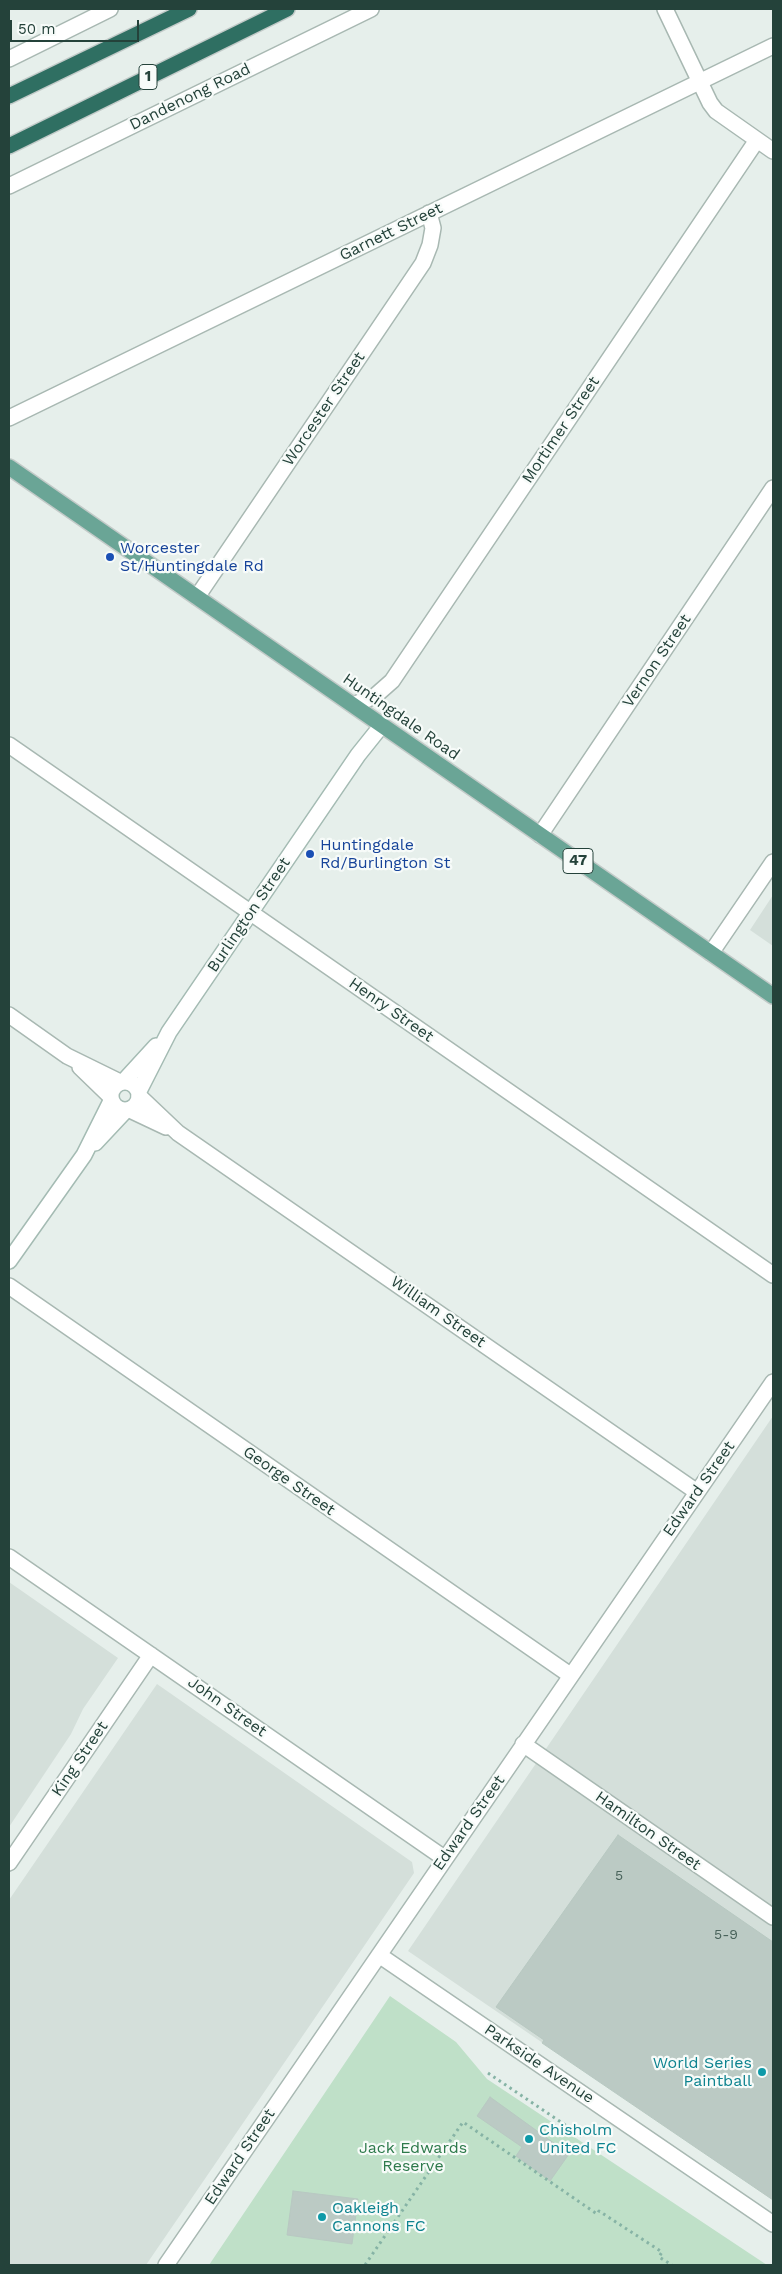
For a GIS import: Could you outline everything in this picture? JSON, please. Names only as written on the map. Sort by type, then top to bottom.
[{"type":"highway","points":[[9,96],[189,9]]},
{"type":"highway","name":"1","points":[[9,146],[287,9]]},
{"type":"main road","name":"Huntingdale Road","points":[[9,467],[773,996]]},
{"type":"street","points":[[9,59],[110,9]]},
{"type":"street","name":"Dandenong Road","points":[[9,186],[371,9]]},
{"type":"street","points":[[665,9],[710,104],[773,151]]},
{"type":"street","name":"Garnett Street","points":[[9,418],[773,46]]},
{"type":"street","name":"Mortimer Street","points":[[352,705],[375,696],[392,682],[757,140]]},
{"type":"street","name":"Worcester Street","points":[[197,597],[423,263],[430,245],[433,228],[429,213]]},
{"type":"street","name":"Vernon Street","points":[[540,834],[773,488]]},
{"type":"street","name":"Burlington Street","points":[[121,1082],[168,1032],[358,755],[382,725]]},
{"type":"street","name":"Henry Street","points":[[9,745],[773,1275]]},
{"type":"street","points":[[711,953],[773,862]]},
{"type":"street","points":[[9,1015],[68,1056],[121,1082],[132,1084],[139,1094],[137,1104],[128,1110],[84,1154]]},
{"type":"street","name":"Burlington Street","points":[[139,1094],[168,1032]]},
{"type":"street","points":[[68,1056],[111,1099],[117,1108],[128,1110]]},
{"type":"street","points":[[9,1261],[84,1154],[111,1099],[113,1088],[121,1082]]},
{"type":"street","name":"William Street","points":[[139,1094],[178,1133]]},
{"type":"street","name":"William Street","points":[[128,1110],[178,1133],[697,1492]]},
{"type":"street","name":"George Street","points":[[9,1286],[570,1675]]},
{"type":"street","name":"Edward Street","points":[[166,2265],[773,1382]]},
{"type":"street","name":"John Street","points":[[9,1557],[444,1858]]},
{"type":"street","name":"King Street","points":[[9,1863],[150,1654]]},
{"type":"street","name":"Hamilton Street","points":[[523,1744],[773,1917]]},
{"type":"street","name":"Parkside Avenue","points":[[379,1954],[773,2224]]},
{"type":"path","points":[[488,2073],[583,2137]]},
{"type":"path","points":[[365,2265],[463,2122],[597,2214],[599,2210],[662,2252],[659,2257],[672,2265]]},
{"type":"shaded area","points":[[773,895],[773,946],[750,930]]},
{"type":"shaded area","points":[[773,1416],[773,2200],[408,1951]]},
{"type":"shaded area","points":[[9,1582],[118,1658],[83,1709],[71,1734],[9,1827]]},
{"type":"shaded area","points":[[157,1684],[412,1862],[414,1873],[146,2265],[9,2265],[9,1900]]},
{"type":"green space","name":"Jack Edwards Reserve","points":[[390,1996],[456,2042],[487,2079],[767,2265],[209,2265]]},
{"type":"building","points":[[618,1835],[773,1942],[773,2200],[542,2043],[544,2040],[496,2007]]},
{"type":"building","name":"Chisholm United FC","points":[[490,2097],[569,2154],[550,2181],[516,2156],[522,2147],[477,2116]]},
{"type":"building","name":"Oakleigh Cannons FC","points":[[293,2191],[358,2199],[352,2244],[287,2235]]},
{"type":"place","name":"Worcester St/Huntingdale Rd","points":[[110,557]]},
{"type":"place","name":"Huntingdale Rd/Burlington St","points":[[310,854]]},
{"type":"place","name":"World Series Paintball","points":[[762,2072]]},
{"type":"place","name":"Chisholm United FC","points":[[529,2139]]},
{"type":"place","name":"Oakleigh Cannons FC","points":[[322,2217]]}]
